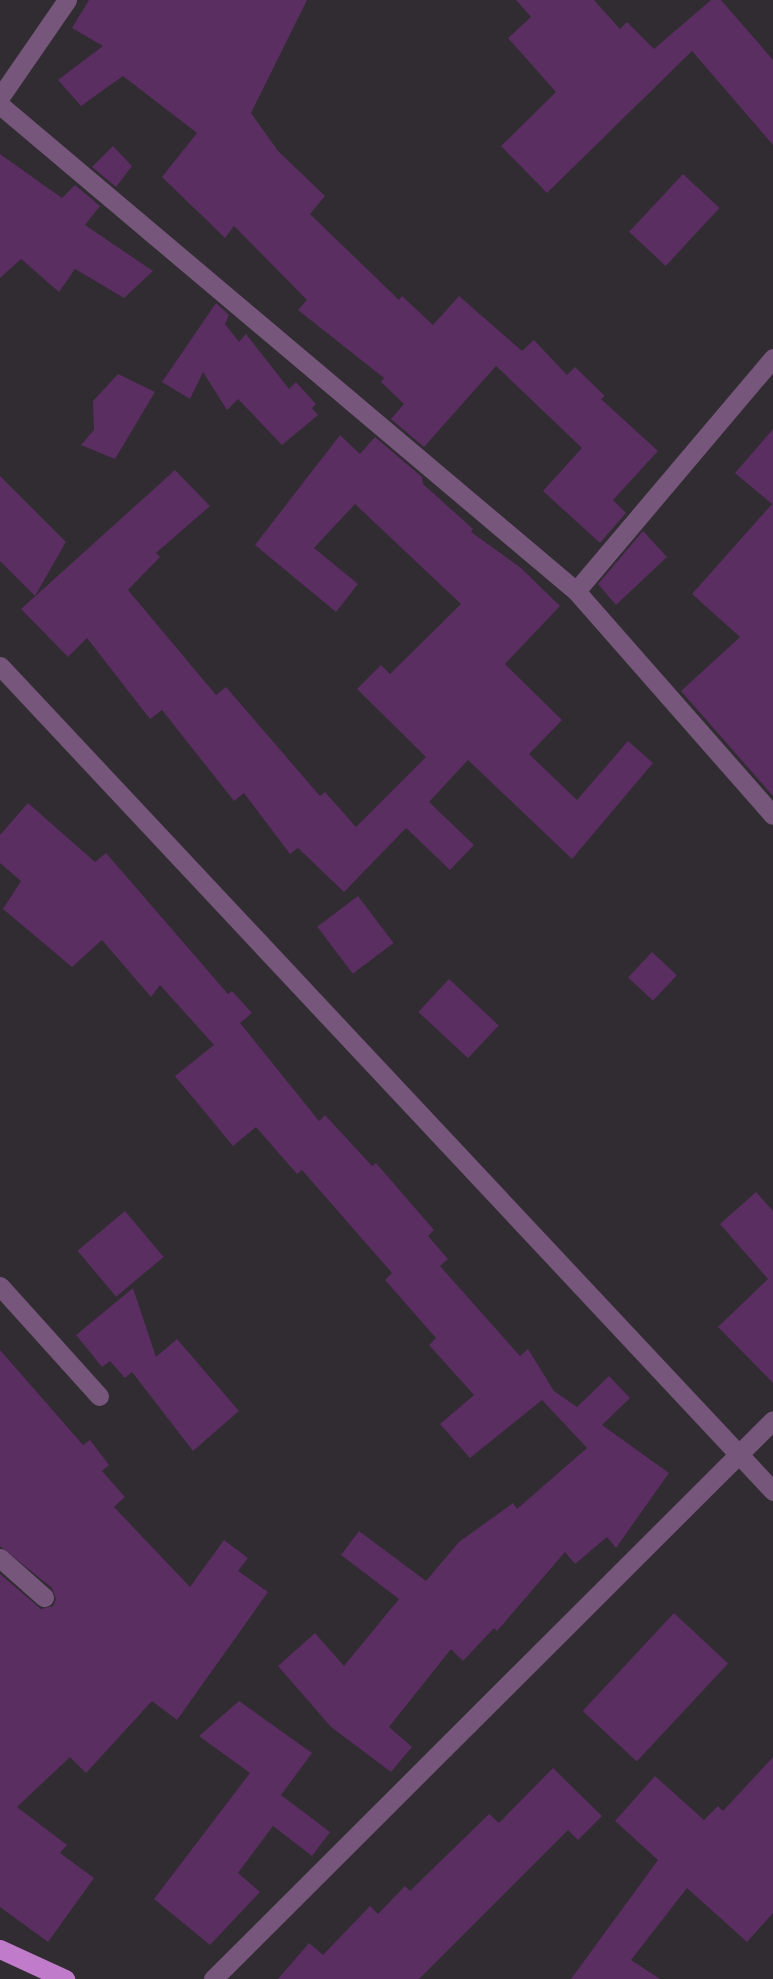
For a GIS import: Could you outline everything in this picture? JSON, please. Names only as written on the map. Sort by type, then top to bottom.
[{"type":"main road","points":[[0,1950],[65,1979]]},
{"type":"street","points":[[0,97],[67,0]]},
{"type":"street","points":[[0,105],[576,592],[773,815]]},
{"type":"street","points":[[576,592],[773,358]]},
{"type":"street","points":[[0,666],[739,1449],[773,1491]]},
{"type":"street","points":[[0,1286],[99,1396]]},
{"type":"street","points":[[214,1979],[739,1449],[773,1420]]},
{"type":"street","points":[[0,1558],[44,1597]]},
{"type":"building","points":[[89,0],[307,0],[251,113],[278,151],[325,196],[310,214],[399,300],[402,296],[433,325],[459,296],[522,351],[534,340],[567,375],[575,367],[605,396],[601,399],[658,451],[613,500],[626,513],[600,543],[543,491],[582,448],[496,366],[424,447],[391,419],[404,404],[381,382],[384,378],[298,310],[307,300],[234,226],[225,238],[162,177],[197,133],[123,76],[81,106],[58,80],[103,46],[72,28]]},
{"type":"building","points":[[516,0],[594,0],[620,29],[627,22],[654,49],[711,0],[721,0],[773,60],[773,145],[692,51],[547,193],[501,146],[556,92],[508,38],[531,17]]},
{"type":"building","points":[[113,146],[132,166],[116,187],[92,167]]},
{"type":"building","points":[[0,154],[62,198],[75,185],[100,206],[85,225],[153,271],[124,298],[75,269],[59,292],[21,259],[0,278]]},
{"type":"building","points":[[683,174],[720,208],[666,266],[629,232]]},
{"type":"building","points":[[216,303],[229,315],[225,324],[239,342],[246,334],[289,389],[296,382],[316,404],[312,408],[318,415],[282,445],[238,399],[227,410],[203,372],[190,399],[162,382]]},
{"type":"building","points":[[118,374],[155,392],[115,459],[81,445],[94,430],[93,401]]},
{"type":"building","points":[[773,429],[773,796],[681,691],[740,637],[692,594],[772,504],[735,473]]},
{"type":"building","points":[[340,435],[360,454],[375,437],[422,477],[423,484],[473,529],[471,532],[521,568],[560,606],[505,664],[562,720],[529,754],[577,800],[628,741],[653,763],[572,859],[468,760],[429,802],[474,845],[450,870],[406,828],[344,892],[298,848],[290,854],[244,793],[234,801],[162,710],[150,719],[87,638],[68,657],[21,609],[175,470],[210,506],[156,553],[160,557],[128,590],[216,695],[226,687],[320,796],[325,792],[356,827],[426,757],[357,689],[381,665],[390,674],[461,604],[355,504],[314,548],[358,584],[336,612],[255,545]]},
{"type":"building","points":[[0,476],[66,542],[35,596],[0,561]]},
{"type":"building","points":[[643,531],[667,557],[616,605],[598,584]]},
{"type":"building","points":[[28,803],[95,862],[106,853],[228,994],[232,991],[252,1013],[240,1023],[319,1121],[325,1115],[372,1166],[376,1163],[434,1230],[428,1236],[448,1259],[440,1266],[520,1356],[528,1349],[554,1391],[577,1407],[609,1376],[630,1398],[602,1425],[669,1473],[616,1548],[607,1537],[575,1564],[565,1552],[497,1631],[494,1628],[463,1661],[451,1649],[389,1727],[412,1747],[391,1772],[331,1727],[278,1666],[315,1633],[344,1666],[399,1599],[341,1555],[359,1531],[426,1581],[459,1542],[513,1503],[517,1509],[587,1448],[542,1400],[470,1458],[440,1424],[474,1395],[429,1345],[436,1338],[385,1280],[392,1273],[302,1170],[297,1174],[256,1127],[233,1146],[175,1076],[214,1045],[160,985],[151,997],[102,940],[72,967],[3,909],[21,881],[0,863],[0,835]]},
{"type":"building","points":[[358,896],[394,943],[353,974],[317,927]]},
{"type":"building","points":[[652,952],[677,975],[653,1001],[628,978]]},
{"type":"building","points":[[449,979],[499,1025],[468,1058],[418,1012]]},
{"type":"building","points":[[756,1192],[773,1211],[773,1383],[718,1327],[768,1279],[720,1224]]},
{"type":"building","points":[[125,1211],[164,1257],[116,1297],[78,1251]]},
{"type":"building","points":[[133,1288],[156,1357],[177,1339],[239,1411],[193,1451],[132,1372],[125,1378],[110,1361],[102,1367],[76,1335]]},
{"type":"building","points":[[0,1350],[83,1445],[90,1440],[109,1465],[102,1471],[125,1497],[114,1507],[190,1587],[224,1540],[248,1558],[238,1571],[268,1592],[177,1720],[152,1701],[86,1773],[70,1757],[17,1807],[67,1845],[60,1853],[94,1878],[48,1942],[0,1907],[0,1574],[41,1609],[53,1606],[56,1599],[52,1588],[0,1546]]},
{"type":"building","points":[[674,1613],[728,1663],[637,1761],[583,1711]]},
{"type":"building","points":[[239,1701],[312,1753],[281,1795],[330,1832],[312,1856],[273,1826],[238,1873],[260,1892],[210,1945],[154,1899],[250,1773],[199,1736]]},
{"type":"building","points":[[773,1757],[773,1913],[747,1942],[687,1888],[631,1960],[660,1979],[571,1979],[658,1860],[615,1821],[655,1776],[704,1820],[718,1806],[723,1811]]},
{"type":"building","points":[[553,1768],[602,1816],[578,1840],[568,1830],[419,1979],[278,1979],[309,1943],[323,1955],[370,1906],[378,1914],[405,1886],[410,1891],[489,1814],[499,1823]]}]
